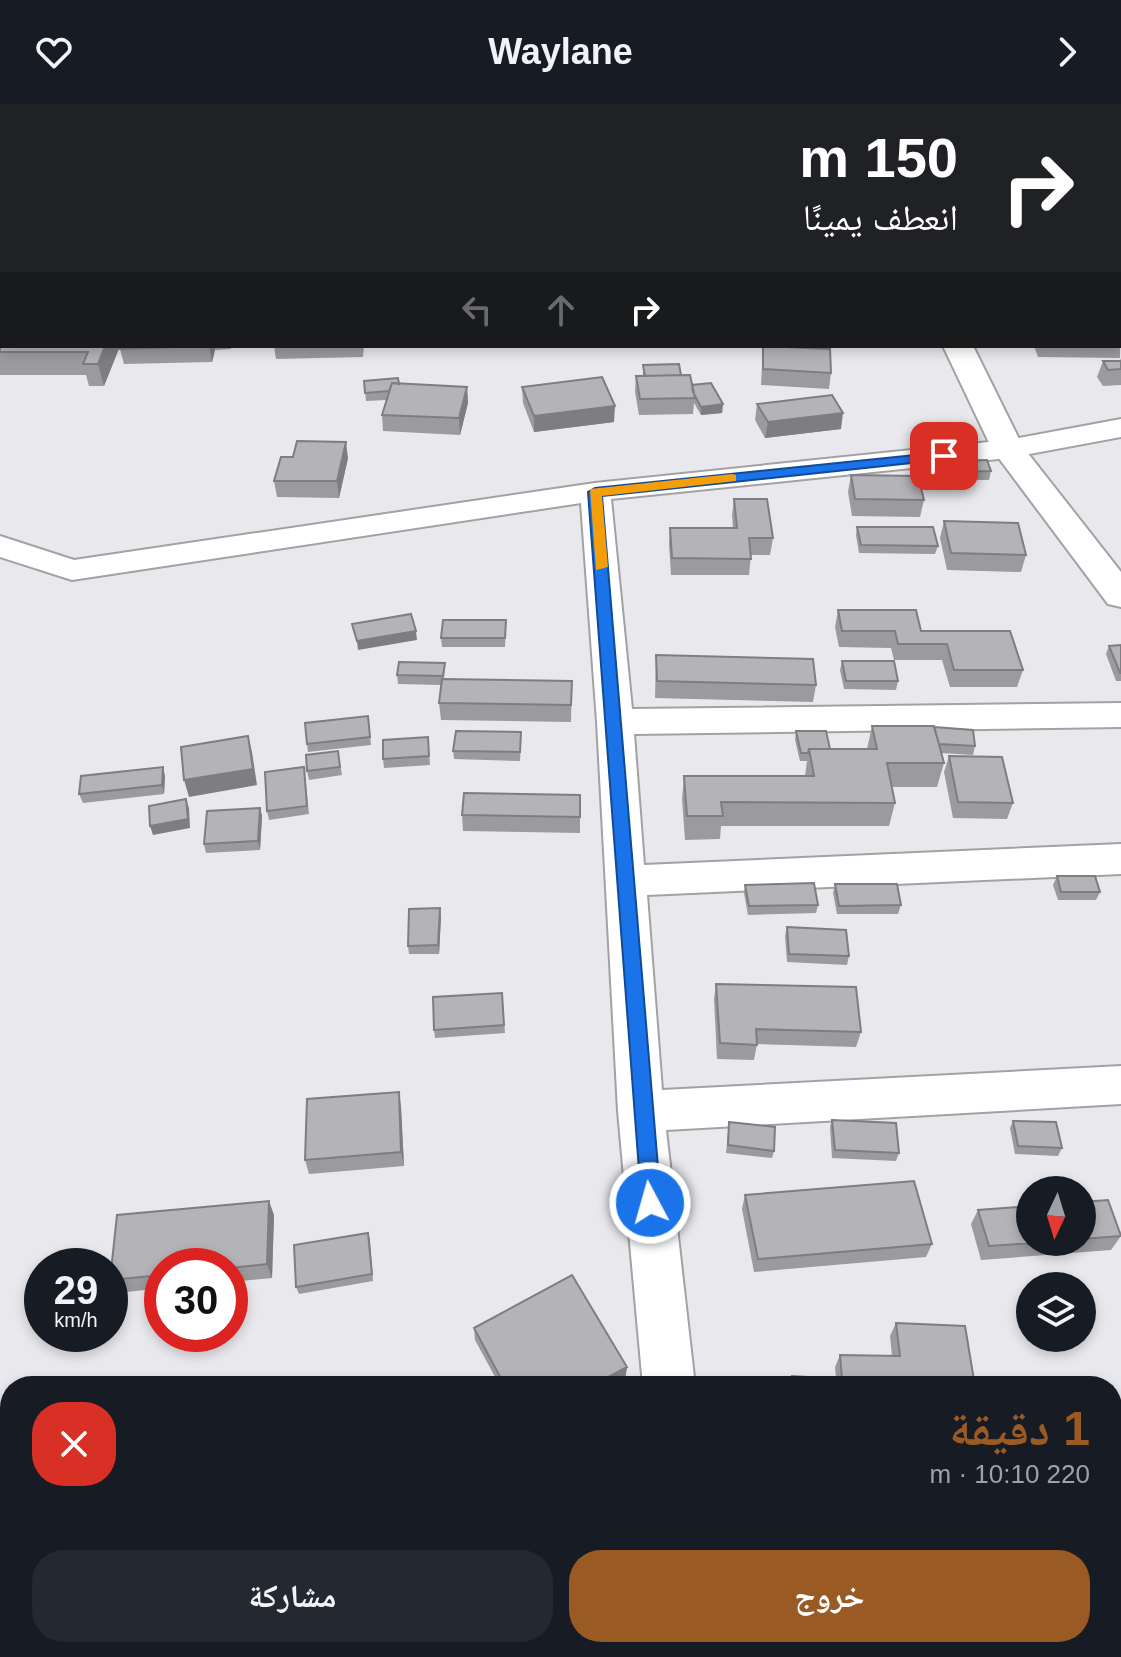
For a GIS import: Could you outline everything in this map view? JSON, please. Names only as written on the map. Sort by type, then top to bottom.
[{"type":"street","points":[[959,348],[1008,449],[1121,596]]},
{"type":"street","points":[[0,546],[72,570],[595,492],[1008,449],[1121,428]]},
{"type":"street","points":[[595,492],[615,722],[623,881],[641,1111],[668,1376]]},
{"type":"street","points":[[615,722],[1121,715]]},
{"type":"street","points":[[623,881],[1121,859]]},
{"type":"street","points":[[641,1111],[1121,1085]]},
{"type":"building","points":[[0,348],[104,348],[98,364],[83,364],[88,352],[0,352]]},
{"type":"building","points":[[763,348],[830,349],[831,373],[763,369]]},
{"type":"building","points":[[1103,361],[1121,361],[1121,369],[1108,370]]},
{"type":"building","points":[[679,364],[681,375],[645,376],[643,365]]},
{"type":"building","points":[[690,375],[695,398],[640,399],[636,376]]},
{"type":"building","points":[[602,377],[615,406],[534,416],[522,387]]},
{"type":"building","points":[[398,378],[399,384],[392,383],[389,391],[365,393],[364,381]]},
{"type":"building","points":[[392,383],[467,387],[459,418],[382,415]]},
{"type":"building","points":[[711,383],[723,404],[701,407],[692,385]]},
{"type":"building","points":[[832,395],[843,413],[768,422],[757,404]]},
{"type":"building","points":[[297,441],[346,442],[337,481],[274,481],[281,457],[293,457]]},
{"type":"building","points":[[987,460],[991,471],[957,472],[953,461]]},
{"type":"building","points":[[851,475],[918,476],[924,500],[855,499]]},
{"type":"building","points":[[734,499],[767,499],[773,538],[749,538],[751,559],[672,558],[670,528],[737,528]]},
{"type":"building","points":[[944,521],[1018,523],[1026,555],[951,553]]},
{"type":"building","points":[[857,527],[933,527],[938,546],[861,545]]},
{"type":"building","points":[[838,610],[916,610],[921,631],[1010,631],[1023,670],[954,670],[947,644],[898,644],[895,631],[842,631]]},
{"type":"building","points":[[411,614],[416,631],[357,641],[352,624]]},
{"type":"building","points":[[443,620],[506,620],[505,638],[441,638]]},
{"type":"building","points":[[1121,645],[1121,673],[1120,673],[1109,646]]},
{"type":"building","points":[[656,655],[813,659],[816,685],[657,681]]},
{"type":"building","points":[[842,661],[894,661],[898,681],[846,681]]},
{"type":"building","points":[[399,662],[445,663],[443,676],[397,675]]},
{"type":"building","points":[[442,679],[572,681],[571,705],[439,703]]},
{"type":"building","points":[[368,716],[370,737],[307,744],[305,723]]},
{"type":"building","points":[[872,726],[934,726],[944,763],[887,763],[895,803],[721,802],[723,816],[687,816],[684,776],[814,776],[809,749],[877,749]]},
{"type":"building","points":[[934,727],[973,730],[975,746],[939,744]]},
{"type":"building","points":[[456,731],[521,732],[520,752],[453,751]]},
{"type":"building","points":[[796,731],[826,731],[830,749],[809,749],[808,753],[801,753]]},
{"type":"building","points":[[248,736],[253,769],[184,780],[181,747]]},
{"type":"building","points":[[428,737],[429,756],[383,759],[383,740]]},
{"type":"building","points":[[338,751],[340,767],[307,771],[306,755]]},
{"type":"building","points":[[949,756],[1002,757],[1013,803],[958,802]]},
{"type":"building","points":[[163,767],[162,785],[79,794],[81,776]]},
{"type":"building","points":[[304,767],[307,806],[267,811],[265,772]]},
{"type":"building","points":[[464,793],[580,795],[580,817],[462,815]]},
{"type":"building","points":[[186,799],[188,819],[150,826],[149,806]]},
{"type":"building","points":[[260,808],[258,841],[204,844],[207,811]]},
{"type":"building","points":[[1057,876],[1095,876],[1100,892],[1061,892]]},
{"type":"building","points":[[814,883],[818,905],[749,906],[745,885]]},
{"type":"building","points":[[835,884],[897,884],[901,905],[839,906]]},
{"type":"building","points":[[440,908],[438,945],[408,946],[409,909]]},
{"type":"building","points":[[787,927],[846,930],[849,956],[789,954]]},
{"type":"building","points":[[716,984],[856,987],[861,1032],[756,1029],[757,1045],[720,1043]]},
{"type":"building","points":[[502,993],[504,1025],[434,1030],[433,997]]},
{"type":"building","points":[[399,1092],[401,1152],[305,1160],[307,1099]]},
{"type":"building","points":[[832,1120],[896,1123],[899,1153],[835,1150]]},
{"type":"building","points":[[1013,1121],[1056,1122],[1062,1148],[1018,1146]]},
{"type":"building","points":[[729,1122],[775,1127],[774,1151],[728,1145]]},
{"type":"building","points":[[914,1181],[932,1244],[758,1259],[745,1195]]},
{"type":"building","points":[[1108,1200],[1121,1236],[1096,1238],[1096,1201]]},
{"type":"building","points":[[269,1201],[267,1264],[248,1266],[248,1248],[144,1248],[144,1277],[128,1278],[128,1248],[113,1248],[117,1215]]},
{"type":"building","points":[[1016,1207],[1016,1244],[989,1246],[978,1210]]},
{"type":"building","points":[[368,1233],[372,1274],[296,1287],[294,1245]]},
{"type":"building","points":[[572,1275],[627,1367],[610,1376],[500,1376],[474,1328]]},
{"type":"building","points":[[896,1323],[965,1326],[973,1376],[842,1376],[840,1355],[900,1356]]},
{"type":"slow traffic","points":[[601,567],[595,492],[732,478]]},
{"type":"route","points":[[650,1203],[595,492],[944,456]]}]
